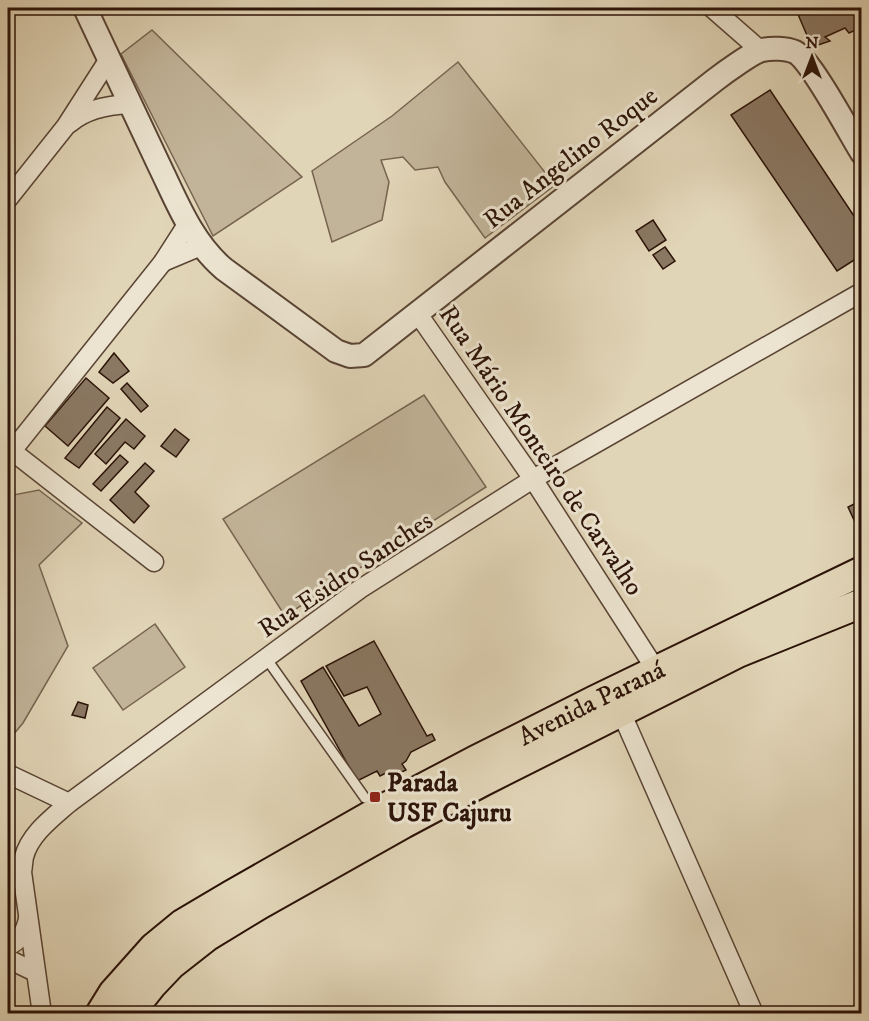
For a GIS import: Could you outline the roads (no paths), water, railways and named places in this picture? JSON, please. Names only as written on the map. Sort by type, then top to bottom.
[{"type":"main road","name":"Avenida Paraná","points":[[100,1014],[113,993],[132,970],[154,947],[182,924],[278,868],[385,808],[565,715],[861,571]]},
{"type":"main road","name":"Avenida Paraná","points":[[129,1014],[171,965],[226,924],[413,818],[738,653],[861,603]]},
{"type":"street","name":"Rua Mário Monteiro de Carvalho","points":[[85,8],[188,223],[201,246],[212,259],[336,351],[350,356],[364,355],[418,314],[533,479],[656,670]]},
{"type":"street","points":[[712,8],[760,50],[782,49],[796,52],[823,88],[861,153]]},
{"type":"street","name":"Rua Angelino Roque","points":[[418,314],[715,80],[760,50]]},
{"type":"street","points":[[8,199],[66,126],[109,59]]},
{"type":"street","points":[[66,126],[93,111],[113,105],[129,104]]},
{"type":"street","points":[[154,562],[10,453],[163,262],[188,223]]},
{"type":"street","points":[[163,262],[201,246]]},
{"type":"street","name":"Rua Esidro Sanches","points":[[42,1014],[22,872],[24,857],[42,825],[360,589],[533,479],[861,292]]},
{"type":"street","points":[[621,712],[754,1014]]},
{"type":"street","points":[[8,774],[69,803]]},
{"type":"street","points":[[8,946],[21,937],[28,917]]},
{"type":"street","points":[[8,959],[35,972]]},
{"type":"lane","points":[[266,658],[365,798]]},
{"type":"place","name":"Parada USF Cajuru","points":[[375,797]]}]
